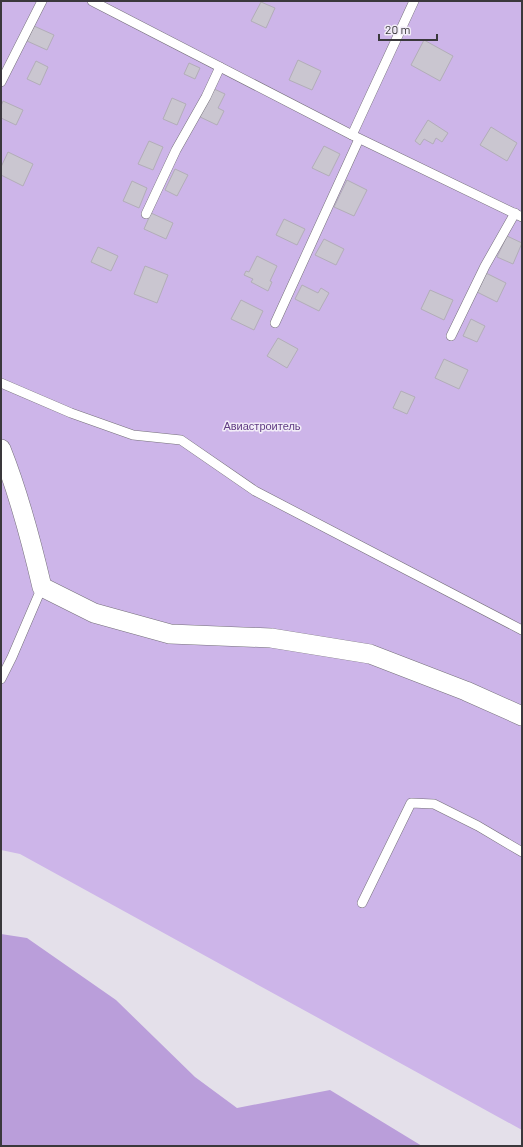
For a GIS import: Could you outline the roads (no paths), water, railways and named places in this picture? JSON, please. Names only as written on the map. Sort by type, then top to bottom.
[{"type":"street","points":[[1,449],[28,529],[42,586],[94,614],[170,634],[271,638],[370,654],[466,691],[522,716]]},
{"type":"lane","points":[[1,82],[42,1]]},
{"type":"lane","points":[[92,1],[356,137],[518,215],[485,266],[451,336]]},
{"type":"lane","points":[[275,323],[414,1]]},
{"type":"lane","points":[[146,214],[176,150],[206,97],[220,67]]},
{"type":"lane","points":[[1,384],[71,413],[133,435],[181,440],[255,491],[522,630]]},
{"type":"lane","points":[[1,679],[12,658],[42,586]]},
{"type":"lane","points":[[362,903],[411,803],[434,804],[478,826],[522,852]]},
{"type":"park label","name":"Авиастроитель","points":[[262,425]]}]
